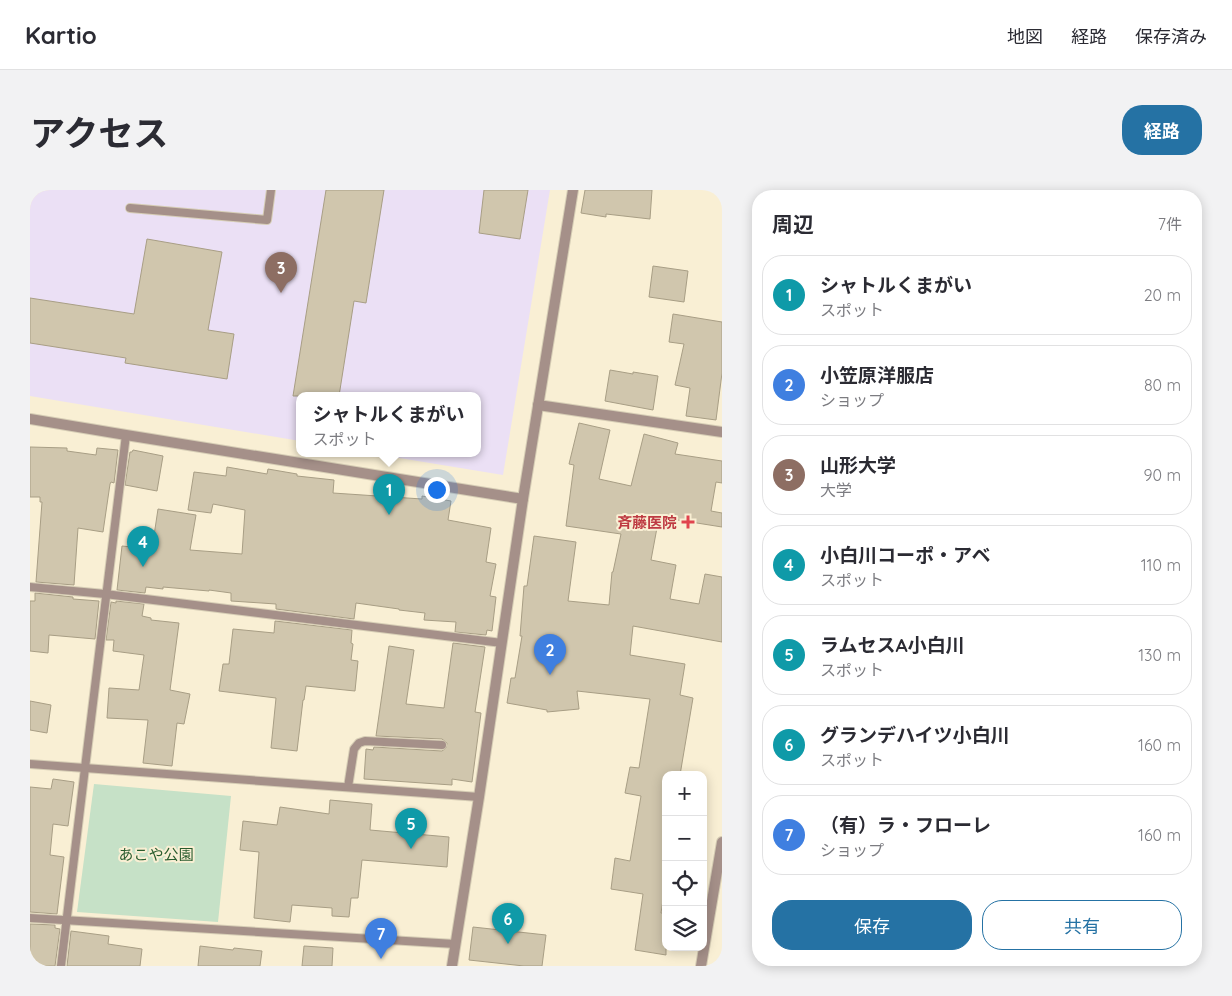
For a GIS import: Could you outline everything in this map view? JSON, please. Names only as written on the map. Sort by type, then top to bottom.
[{"type":"street","points":[[452,966],[523,499],[573,190]]},
{"type":"street","points":[[538,405],[722,432]]},
{"type":"street","points":[[30,418],[523,499]]},
{"type":"street","points":[[701,966],[722,842]]},
{"type":"lane","points":[[130,208],[267,220],[271,190]]},
{"type":"lane","points":[[61,966],[126,435]]},
{"type":"lane","points":[[30,587],[106,594],[502,642]]},
{"type":"lane","points":[[348,787],[354,749],[359,743],[372,741],[442,745]]},
{"type":"lane","points":[[30,764],[479,797]]},
{"type":"lane","points":[[30,918],[455,944]]},
{"type":"shaded area","points":[[30,190],[550,190],[503,475],[393,457],[481,457],[481,392],[296,392],[296,440],[30,396]]},
{"type":"green space","name":"あこや公園","points":[[94,784],[231,796],[218,922],[77,912]]},
{"type":"building","points":[[326,190],[384,190],[366,303],[354,301],[340,392],[296,392],[296,396],[293,396]]},
{"type":"building","points":[[484,190],[528,190],[520,239],[479,233]]},
{"type":"building","points":[[585,190],[652,190],[650,219],[606,214],[606,217],[581,213]]},
{"type":"building","points":[[147,239],[222,252],[208,330],[234,334],[227,379],[125,363],[126,358],[30,343],[30,298],[134,314]]},
{"type":"building","points":[[653,266],[688,271],[684,302],[649,297]]},
{"type":"building","points":[[673,314],[722,322],[722,373],[716,420],[686,416],[690,388],[675,385],[684,344],[669,342]]},
{"type":"building","points":[[610,370],[658,376],[653,410],[605,401]]},
{"type":"building","points":[[579,423],[610,430],[599,479],[631,486],[644,434],[678,443],[675,454],[722,461],[722,483],[716,482],[711,511],[722,513],[722,527],[659,517],[651,560],[676,565],[670,599],[699,604],[705,574],[722,577],[722,642],[633,626],[630,655],[685,664],[680,695],[693,698],[681,771],[662,771],[661,913],[662,951],[666,951],[666,955],[635,950],[643,894],[611,889],[615,858],[630,861],[641,796],[625,793],[630,767],[639,768],[650,699],[577,691],[579,709],[547,712],[547,710],[507,703],[511,678],[515,678],[522,636],[520,636],[524,586],[527,586],[534,536],[576,542],[568,601],[609,605],[612,572],[621,534],[566,526],[574,465],[569,464]]},
{"type":"building","points":[[30,447],[67,448],[67,451],[96,455],[97,448],[118,450],[114,483],[111,482],[110,484],[103,532],[78,528],[74,585],[36,582],[42,502],[40,502],[40,497],[30,497]]},
{"type":"building","points":[[133,450],[163,456],[157,491],[125,485],[130,452]]},
{"type":"building","points":[[227,467],[267,474],[268,469],[297,474],[297,476],[334,480],[333,493],[422,499],[422,496],[451,501],[448,520],[491,528],[486,562],[496,564],[490,596],[496,597],[492,631],[487,630],[486,635],[455,632],[456,622],[424,620],[425,613],[356,603],[354,619],[276,609],[276,604],[231,601],[231,593],[209,590],[146,587],[145,593],[117,590],[122,546],[152,549],[158,509],[196,515],[190,550],[242,554],[245,510],[213,504],[211,513],[188,510],[194,472],[226,476]]},
{"type":"building","points":[[35,593],[99,601],[95,639],[49,635],[48,653],[30,651],[30,601],[35,601]]},
{"type":"building","points":[[116,601],[144,604],[142,616],[151,618],[151,620],[179,623],[170,690],[190,694],[184,724],[177,723],[172,766],[143,763],[148,720],[107,718],[109,688],[139,690],[144,655],[113,651],[114,640],[106,640],[111,602],[116,603]]},
{"type":"building","points":[[275,621],[352,630],[351,660],[358,661],[355,691],[306,686],[297,751],[271,748],[276,698],[219,691],[223,664],[229,664],[233,629],[274,633]]},
{"type":"building","points":[[453,643],[485,647],[475,712],[481,713],[472,782],[452,779],[452,785],[364,779],[366,749],[373,750],[374,747],[442,751],[446,748],[447,743],[442,739],[376,736],[389,646],[414,650],[406,704],[444,708]]},
{"type":"building","points":[[30,701],[51,705],[47,733],[30,730]]},
{"type":"building","points":[[53,779],[74,782],[68,826],[53,824],[50,855],[64,857],[57,914],[30,912],[30,787],[51,789]]},
{"type":"building","points":[[330,800],[372,804],[370,830],[449,837],[447,867],[362,860],[358,898],[351,898],[349,917],[332,916],[332,908],[292,905],[290,922],[254,918],[259,852],[240,850],[243,821],[277,825],[280,807],[329,814]]},
{"type":"building","points":[[30,924],[55,925],[55,928],[60,929],[55,966],[30,966]]},
{"type":"building","points":[[473,927],[546,935],[542,966],[469,960]]},
{"type":"building","points":[[71,931],[109,936],[108,944],[142,949],[140,966],[67,966]]},
{"type":"building","points":[[200,946],[262,951],[260,966],[198,966]]},
{"type":"building","points":[[304,946],[333,948],[332,966],[302,966]]},
{"type":"place","name":"山形大学","points":[[281,293]]},
{"type":"place","name":"シャトルくまがい","points":[[389,515]]},
{"type":"place","name":"斉藤医院","points":[[688,522]]},
{"type":"place","name":"小白川コーポ・アベ","points":[[143,567]]},
{"type":"place","name":"小笠原洋服店","points":[[550,675]]},
{"type":"place","name":"ラムセスA小白川","points":[[411,849]]},
{"type":"place","name":"グランデハイツ小白川","points":[[508,944]]},
{"type":"place","name":"（有）ラ・フローレ","points":[[381,959]]}]
